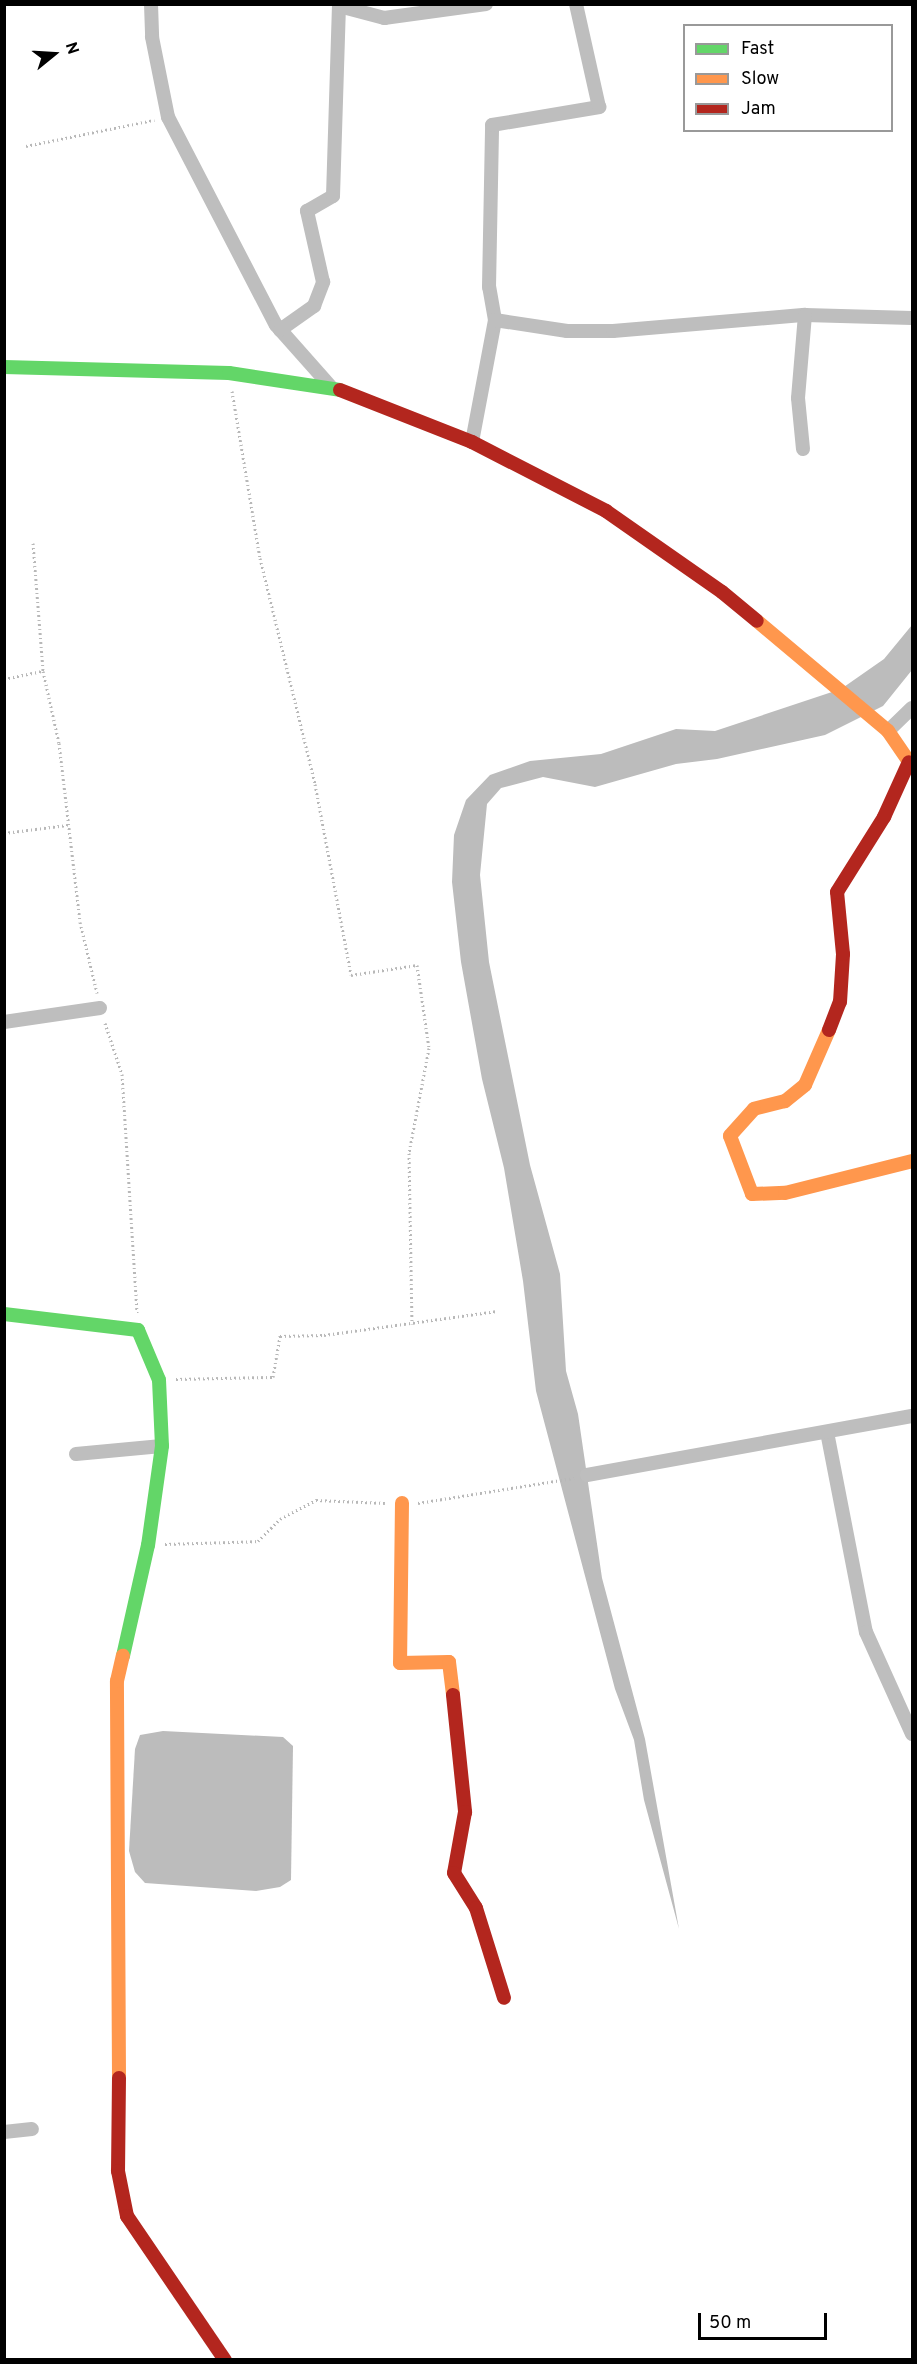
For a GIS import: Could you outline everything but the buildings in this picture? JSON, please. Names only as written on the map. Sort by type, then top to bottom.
[{"type":"street","points":[[151,4],[152,37],[168,117],[280,330],[331,387]]},
{"type":"street","points":[[280,330],[314,306],[323,282],[307,211],[333,196],[339,6],[384,18],[486,4]]},
{"type":"street","points":[[472,442],[495,320],[489,287],[492,125],[599,107],[576,4]]},
{"type":"street","points":[[495,320],[567,331],[613,331],[805,315],[912,318]]},
{"type":"street","points":[[803,449],[798,398],[805,315]]},
{"type":"street","points":[[4,367],[228,373],[331,387],[472,442],[606,511],[722,592],[841,688],[888,731],[911,764],[884,817],[837,892],[843,954],[840,1002],[816,1064],[805,1085],[785,1101],[754,1109],[730,1136],[752,1194],[784,1193],[912,1161]]},
{"type":"street","points":[[888,731],[912,708]]},
{"type":"street","points":[[4,1022],[100,1008]]},
{"type":"street","points":[[4,1314],[138,1330],[159,1380],[162,1446],[148,1545],[117,1681],[121,1885],[118,2171],[127,2216],[225,2360]]},
{"type":"street","points":[[587,1475],[912,1416]]},
{"type":"street","points":[[827,1432],[866,1632],[912,1734]]},
{"type":"street","points":[[76,1454],[162,1446]]},
{"type":"street","points":[[402,1503],[400,1663],[449,1662],[465,1812],[454,1874],[476,1908],[504,1998]]},
{"type":"street","points":[[4,2132],[32,2129]]},
{"type":"path","points":[[26,146],[168,117]]},
{"type":"path","points":[[228,373],[260,558],[315,784],[351,975],[417,965],[429,1048],[409,1153],[412,1324]]},
{"type":"path","points":[[33,543],[44,671],[59,742],[81,922],[100,1008],[122,1074],[138,1330]]},
{"type":"path","points":[[4,679],[44,671]]},
{"type":"path","points":[[4,833],[68,825]]},
{"type":"path","points":[[159,1380],[273,1377],[280,1336],[412,1324],[497,1311]]},
{"type":"path","points":[[148,1545],[258,1541]]},
{"type":"shaded area","points":[[912,625],[912,670],[883,706],[825,735],[717,759],[676,764],[595,787],[543,777],[501,788],[487,804],[480,875],[489,962],[530,1165],[560,1274],[566,1371],[578,1414],[602,1578],[645,1739],[679,1929],[644,1800],[634,1740],[615,1689],[536,1391],[523,1281],[504,1168],[482,1079],[461,962],[452,882],[454,835],[466,800],[490,775],[530,761],[601,754],[676,729],[715,731],[841,689],[884,659]]},
{"type":"shaded area","points":[[163,1731],[283,1737],[293,1746],[291,1880],[280,1887],[256,1891],[145,1883],[135,1872],[129,1851],[135,1749],[140,1735]]},
{"type":"traffic: fast","points":[[4,367],[229,373],[340,390]]},
{"type":"traffic: fast","points":[[4,1314],[138,1330],[159,1380],[162,1446],[148,1545],[123,1656]]},
{"type":"traffic: slow","points":[[757,621],[888,731],[912,766]]},
{"type":"traffic: slow","points":[[829,1030],[805,1085],[785,1101],[754,1109],[730,1136],[752,1194],[785,1193],[912,1161]]},
{"type":"traffic: slow","points":[[402,1503],[400,1663],[449,1662],[453,1695]]},
{"type":"traffic: slow","points":[[119,2078],[117,1681],[123,1656]]},
{"type":"traffic: jam","points":[[340,390],[472,442],[606,511],[722,592],[757,621]]},
{"type":"traffic: jam","points":[[829,1030],[840,1002],[843,954],[837,892],[884,817],[909,762]]},
{"type":"traffic: jam","points":[[453,1695],[465,1812],[454,1873],[476,1908],[504,1998]]},
{"type":"traffic: jam","points":[[119,2078],[118,2171],[127,2216],[225,2360]]}]
